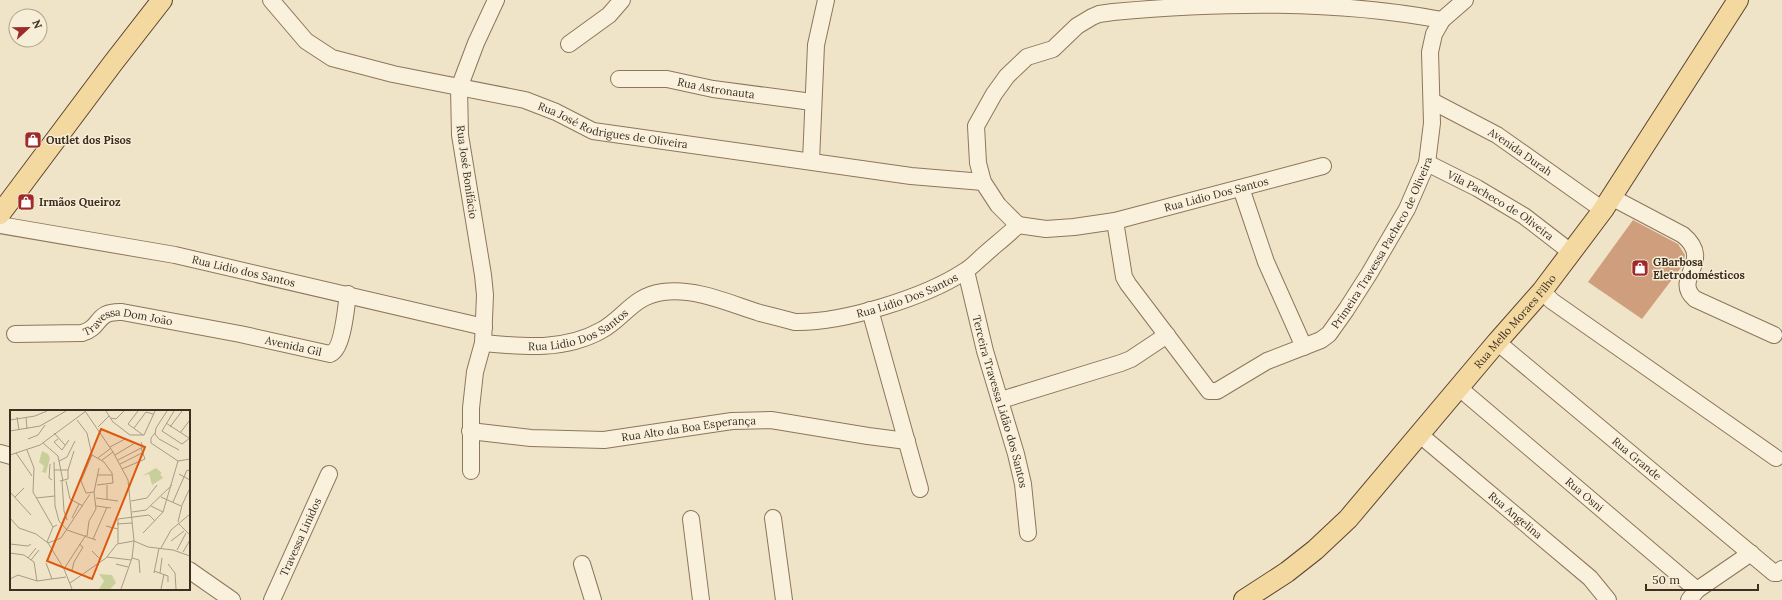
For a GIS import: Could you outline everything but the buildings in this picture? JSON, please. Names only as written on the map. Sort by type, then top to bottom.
[{"type":"main road","points":[[0,214],[162,0]]},
{"type":"main road","name":"Rua Mello Moraes Filho","points":[[1244,600],[1286,572],[1315,550],[1387,480],[1419,434],[1465,393],[1497,342],[1542,291],[1572,253],[1607,203],[1738,0]]},
{"type":"street","name":"Rua José Rodrigues de Oliveira","points":[[271,0],[306,41],[332,58],[393,74],[525,100],[556,112],[593,131],[911,176],[983,182]]},
{"type":"street","name":"Rua José Bonifácio","points":[[484,327],[483,276],[460,135],[459,88],[476,43],[496,0]]},
{"type":"street","points":[[569,44],[608,15],[622,0]]},
{"type":"street","points":[[811,161],[812,102],[816,45],[826,0]]},
{"type":"street","points":[[1018,226],[998,204],[983,182],[978,163],[976,126],[994,94],[1007,76],[1027,57],[1053,48],[1077,26],[1096,16],[1144,5],[1304,1],[1381,7],[1409,11],[1442,20],[1465,0]]},
{"type":"street","name":"Primeira Travessa Pacheco de Oliveira","points":[[1167,335],[1207,390],[1211,392],[1220,390],[1267,361],[1314,344],[1324,338],[1346,310],[1407,209],[1427,163],[1432,123],[1430,52],[1434,34],[1442,20]]},
{"type":"street","name":"Rua Astronauta","points":[[619,78],[667,79],[713,89],[812,102]]},
{"type":"street","name":"Avenida Durah","points":[[1432,101],[1497,135],[1607,203],[1683,235],[1692,243],[1695,250],[1696,258],[1687,283],[1687,289],[1695,299],[1774,335]]},
{"type":"street","name":"Vila Pacheco de Oliveira","points":[[1427,163],[1477,188],[1524,216],[1572,253]]},
{"type":"street","name":"Rua Lidio Dos Santos","points":[[483,343],[537,347],[575,342],[603,330],[644,297],[662,292],[681,291],[699,293],[795,322],[830,320],[870,310],[924,293],[966,271],[1018,226],[1046,229],[1074,227],[1115,221],[1324,166]]},
{"type":"street","points":[[1241,188],[1266,262],[1304,347]]},
{"type":"street","points":[[1001,400],[1121,363],[1131,359],[1167,335],[1124,277],[1115,221]]},
{"type":"street","name":"Rua Lidio dos Santos","points":[[0,225],[174,255],[348,294],[484,327]]},
{"type":"street","name":"Terceira Travessa Lidão dos Santos","points":[[966,271],[985,351],[1001,400],[1023,484],[1028,533]]},
{"type":"street","points":[[1542,291],[1552,301],[1776,458]]},
{"type":"street","name":"Avenida Gil","points":[[240,334],[332,354],[340,343],[348,294]]},
{"type":"street","points":[[870,310],[920,489]]},
{"type":"street","name":"Travessa Dom João","points":[[15,334],[82,333],[91,330],[104,315],[114,312],[240,334]]},
{"type":"street","points":[[471,471],[471,408],[475,372],[483,343],[484,327]]},
{"type":"street","name":"Rua Grande","points":[[1497,342],[1751,553],[1780,571]]},
{"type":"street","name":"Rua Osni","points":[[1465,393],[1693,595]]},
{"type":"street","name":"Rua Alto da Boa Esperança","points":[[470,431],[531,438],[604,440],[732,421],[771,420],[907,441]]},
{"type":"street","name":"Rua Angelina","points":[[1419,434],[1590,578],[1608,600]]},
{"type":"street","points":[[0,453],[10,456]]},
{"type":"street","name":"Travessa Linidos","points":[[272,600],[329,474]]},
{"type":"street","points":[[774,518],[784,600]]},
{"type":"street","points":[[691,519],[701,600]]},
{"type":"street","points":[[1693,595],[1751,553]]},
{"type":"street","points":[[582,564],[593,600]]},
{"type":"street","points":[[190,571],[232,600]]},
{"type":"place","name":"Outlet dos Pisos","points":[[33,140]]},
{"type":"place","name":"Irmãos Queiroz","points":[[26,202]]},
{"type":"place","name":"GBarbosa Eletrodomésticos","points":[[1640,268]]}]
